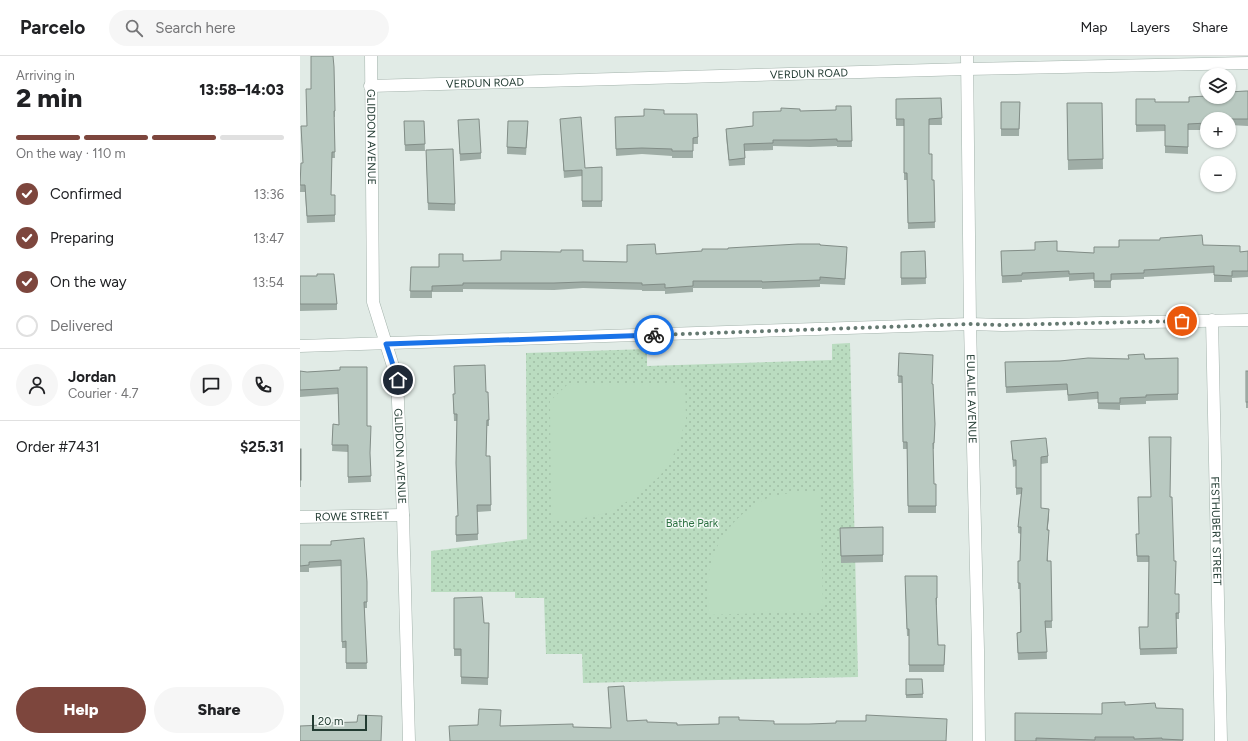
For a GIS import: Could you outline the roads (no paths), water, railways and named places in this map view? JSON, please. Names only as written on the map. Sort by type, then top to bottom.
[{"type":"street","name":"GLIDDON AVENUE","points":[[371,56],[370,86],[373,302],[398,380],[409,741]]},
{"type":"street","name":"EULALIE AVENUE","points":[[967,56],[970,324],[979,741]]},
{"type":"street","name":"VERDUN ROAD","points":[[370,86],[967,69],[1248,63]]},
{"type":"street","name":"FESTHUBERT STREET","points":[[1212,320],[1221,741]]},
{"type":"street","points":[[300,346],[970,324],[1002,325],[1248,320]]},
{"type":"street","name":"ROWE STREET","points":[[300,517],[403,515]]},
{"type":"park label","name":"Bathe Park","points":[[692,523]]}]
